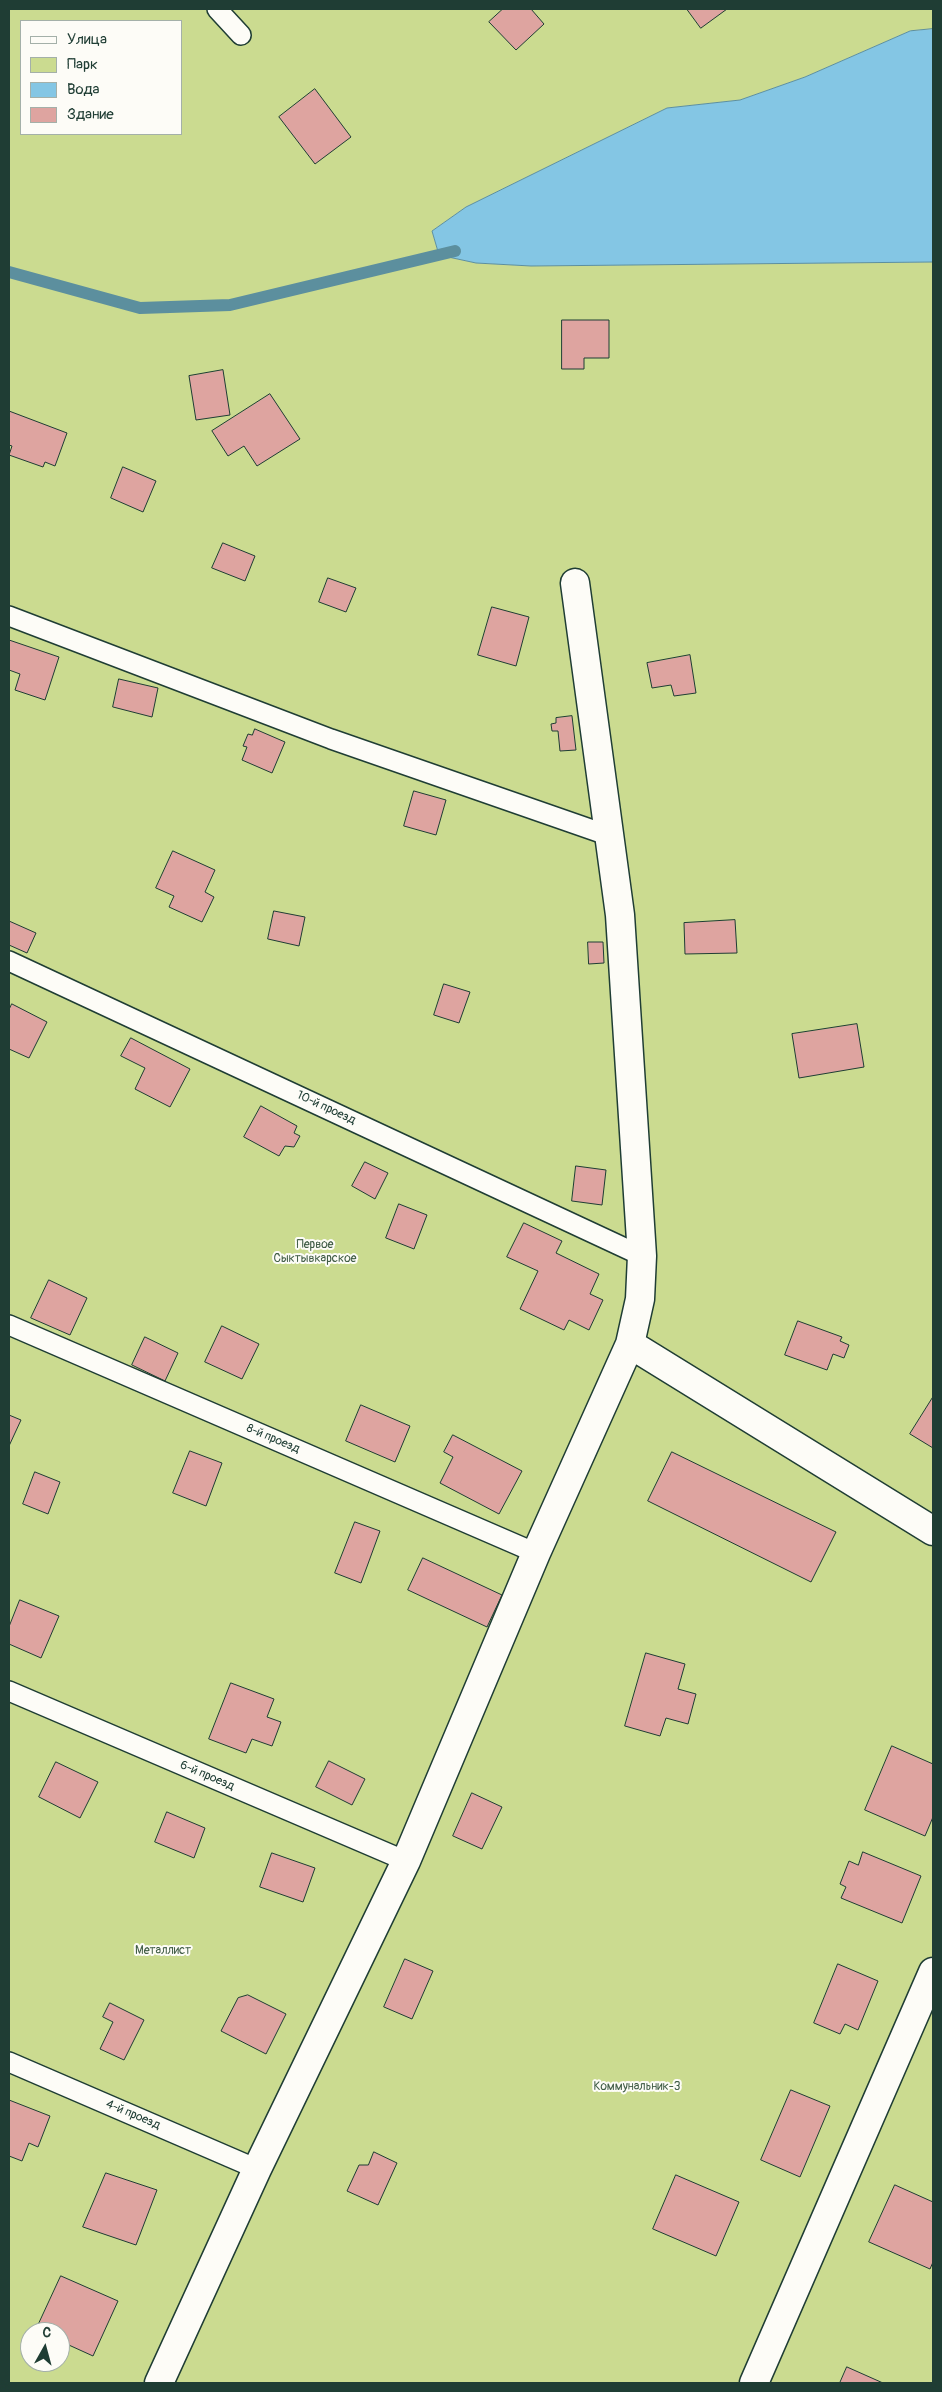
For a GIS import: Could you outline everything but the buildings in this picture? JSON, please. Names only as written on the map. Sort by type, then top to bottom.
[{"type":"street","points":[[159,2383],[257,2169],[406,1861],[536,1553],[630,1344],[640,1299],[642,1256],[620,924],[610,836],[575,583]]},
{"type":"street","points":[[630,1344],[933,1531]]},
{"type":"street","points":[[754,2383],[933,1972]]},
{"type":"lane","points":[[217,9],[242,35]]},
{"type":"lane","points":[[9,616],[331,739],[610,836]]},
{"type":"lane","name":"10-й проезд","points":[[9,961],[642,1256]]},
{"type":"lane","name":"8-й проезд","points":[[9,1325],[536,1553]]},
{"type":"lane","name":"6-й проезд","points":[[9,1691],[406,1861]]},
{"type":"lane","name":"4-й проезд","points":[[9,2062],[257,2169]]},
{"type":"green space","points":[[9,9],[933,9],[933,29],[910,31],[805,77],[740,100],[667,108],[466,207],[432,231],[439,255],[476,263],[531,266],[933,262],[933,2383],[9,2383]]},
{"type":"water","points":[[933,29],[933,262],[531,266],[476,263],[439,255],[432,231],[466,207],[667,108],[740,100],[805,77],[910,31]]},
{"type":"waterway","points":[[9,272],[140,308],[230,305],[455,251]]},
{"type":"park label","name":"Первое Сыктывкарское","points":[[315,1252]]},
{"type":"park label","name":"Металлист","points":[[163,1951]]},
{"type":"park label","name":"Коммунальник-3","points":[[637,2087]]}]
